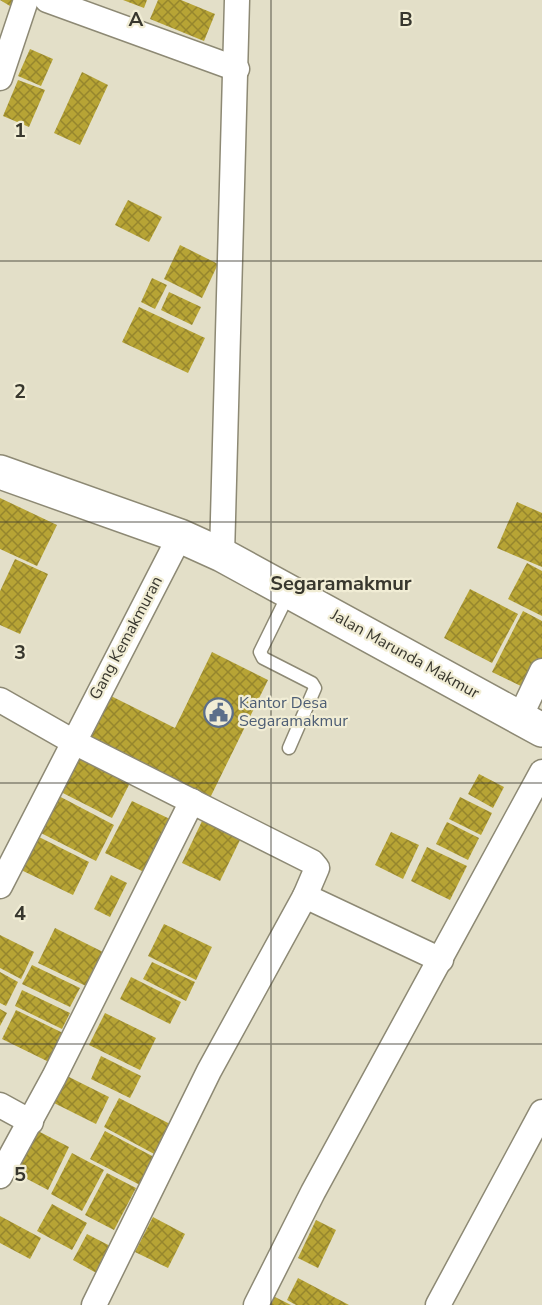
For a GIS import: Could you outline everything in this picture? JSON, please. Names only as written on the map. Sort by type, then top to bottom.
[{"type":"main road","name":"Jalan Marunda Makmur","points":[[0,472],[180,536],[222,555],[531,724]]},
{"type":"street","points":[[0,78],[26,0]]},
{"type":"street","points":[[47,0],[237,69]]},
{"type":"street","points":[[222,555],[237,69],[237,0]]},
{"type":"street","name":"Gang Kemakmuran","points":[[0,886],[72,741],[180,536]]},
{"type":"street","points":[[531,724],[542,671]]},
{"type":"street","points":[[0,700],[72,741],[312,862],[317,868],[305,896],[209,1071],[94,1305]]},
{"type":"street","points":[[256,1305],[313,1192],[542,772]]},
{"type":"street","points":[[0,1176],[31,1122],[192,801]]},
{"type":"street","points":[[305,896],[441,960]]},
{"type":"street","points":[[0,1105],[31,1122]]},
{"type":"street","points":[[438,1305],[542,1112]]},
{"type":"lane","points":[[289,748],[315,688],[312,683],[263,658],[260,652],[290,592]]},
{"type":"building","points":[[0,0],[20,0],[15,9]]},
{"type":"building","points":[[123,0],[147,0],[144,8]]},
{"type":"building","points":[[158,0],[181,0],[215,14],[204,41],[150,19]]},
{"type":"building","points":[[30,49],[53,59],[41,86],[18,76]]},
{"type":"building","points":[[82,72],[108,85],[80,145],[54,133]]},
{"type":"building","points":[[18,80],[45,90],[29,127],[3,116]]},
{"type":"building","points":[[128,200],[162,217],[149,242],[115,225]]},
{"type":"building","points":[[180,245],[218,264],[202,298],[164,279]]},
{"type":"building","points":[[152,278],[167,285],[155,309],[141,302]]},
{"type":"building","points":[[169,292],[201,307],[192,325],[161,310]]},
{"type":"building","points":[[139,307],[205,338],[188,373],[122,342]]},
{"type":"building","points":[[0,498],[57,525],[37,566],[0,549]]},
{"type":"building","points":[[517,502],[542,513],[542,567],[497,548]]},
{"type":"building","points":[[15,559],[48,574],[20,634],[0,625],[0,591]]},
{"type":"building","points":[[527,563],[542,571],[542,616],[508,599]]},
{"type":"building","points":[[470,589],[518,614],[492,663],[444,638]]},
{"type":"building","points":[[523,611],[542,621],[542,659],[527,689],[492,672]]},
{"type":"building","name":"Kantor Desa Segaramakmur","points":[[212,652],[268,680],[210,798],[90,739],[111,696],[175,728]]},
{"type":"building","points":[[74,752],[131,781],[112,818],[55,789]]},
{"type":"building","points":[[479,774],[504,787],[493,808],[468,794]]},
{"type":"building","points":[[55,794],[114,825],[96,861],[37,831]]},
{"type":"building","points":[[460,797],[492,813],[481,835],[449,819]]},
{"type":"building","points":[[132,801],[172,820],[146,873],[105,853]]},
{"type":"building","points":[[203,819],[241,838],[220,881],[182,863]]},
{"type":"building","points":[[447,822],[479,838],[468,860],[436,844]]},
{"type":"building","points":[[391,832],[419,845],[403,879],[375,865]]},
{"type":"building","points":[[35,835],[89,862],[73,895],[19,869]]},
{"type":"building","points":[[427,847],[467,866],[450,900],[411,881]]},
{"type":"building","points":[[111,875],[127,883],[110,917],[94,909]]},
{"type":"building","points":[[164,924],[212,947],[196,980],[148,956]]},
{"type":"building","points":[[55,928],[103,952],[86,986],[38,963]]},
{"type":"building","points":[[0,935],[34,952],[21,979],[0,968]]},
{"type":"building","points":[[152,962],[195,982],[186,1001],[143,979]]},
{"type":"building","points":[[32,965],[80,988],[70,1007],[22,984]]},
{"type":"building","points":[[0,972],[18,982],[6,1006],[0,1003]]},
{"type":"building","points":[[131,977],[181,1002],[170,1024],[120,999]]},
{"type":"building","points":[[22,990],[70,1013],[62,1029],[15,1006]]},
{"type":"building","points":[[0,1009],[7,1013],[0,1026]]},
{"type":"building","points":[[16,1010],[67,1035],[53,1064],[2,1039]]},
{"type":"building","points":[[105,1013],[156,1038],[140,1070],[89,1045]]},
{"type":"building","points":[[101,1056],[141,1076],[130,1098],[91,1079]]},
{"type":"building","points":[[67,1076],[109,1097],[96,1124],[54,1103]]},
{"type":"building","points":[[119,1098],[172,1125],[156,1155],[104,1127]]},
{"type":"building","points":[[34,1129],[69,1147],[48,1190],[12,1171]]},
{"type":"building","points":[[105,1131],[154,1157],[140,1185],[90,1159]]},
{"type":"building","points":[[72,1153],[104,1170],[82,1211],[51,1194]]},
{"type":"building","points":[[107,1173],[136,1188],[114,1230],[85,1215]]},
{"type":"building","points":[[52,1204],[87,1223],[72,1250],[37,1231]]},
{"type":"building","points":[[0,1216],[41,1238],[30,1259],[0,1243]]},
{"type":"building","points":[[153,1217],[185,1234],[168,1268],[135,1252]]},
{"type":"building","points":[[316,1220],[336,1230],[318,1268],[298,1258]]},
{"type":"building","points":[[87,1234],[114,1248],[100,1275],[73,1260]]},
{"type":"building","points":[[298,1278],[349,1305],[296,1305],[287,1300]]},
{"type":"building","points":[[273,1296],[291,1305],[268,1305]]},
{"type":"place","name":"Kantor Desa Segaramakmur","points":[[218,712]]},
{"type":"district","name":"Segaramakmur","points":[[341,583]]}]
